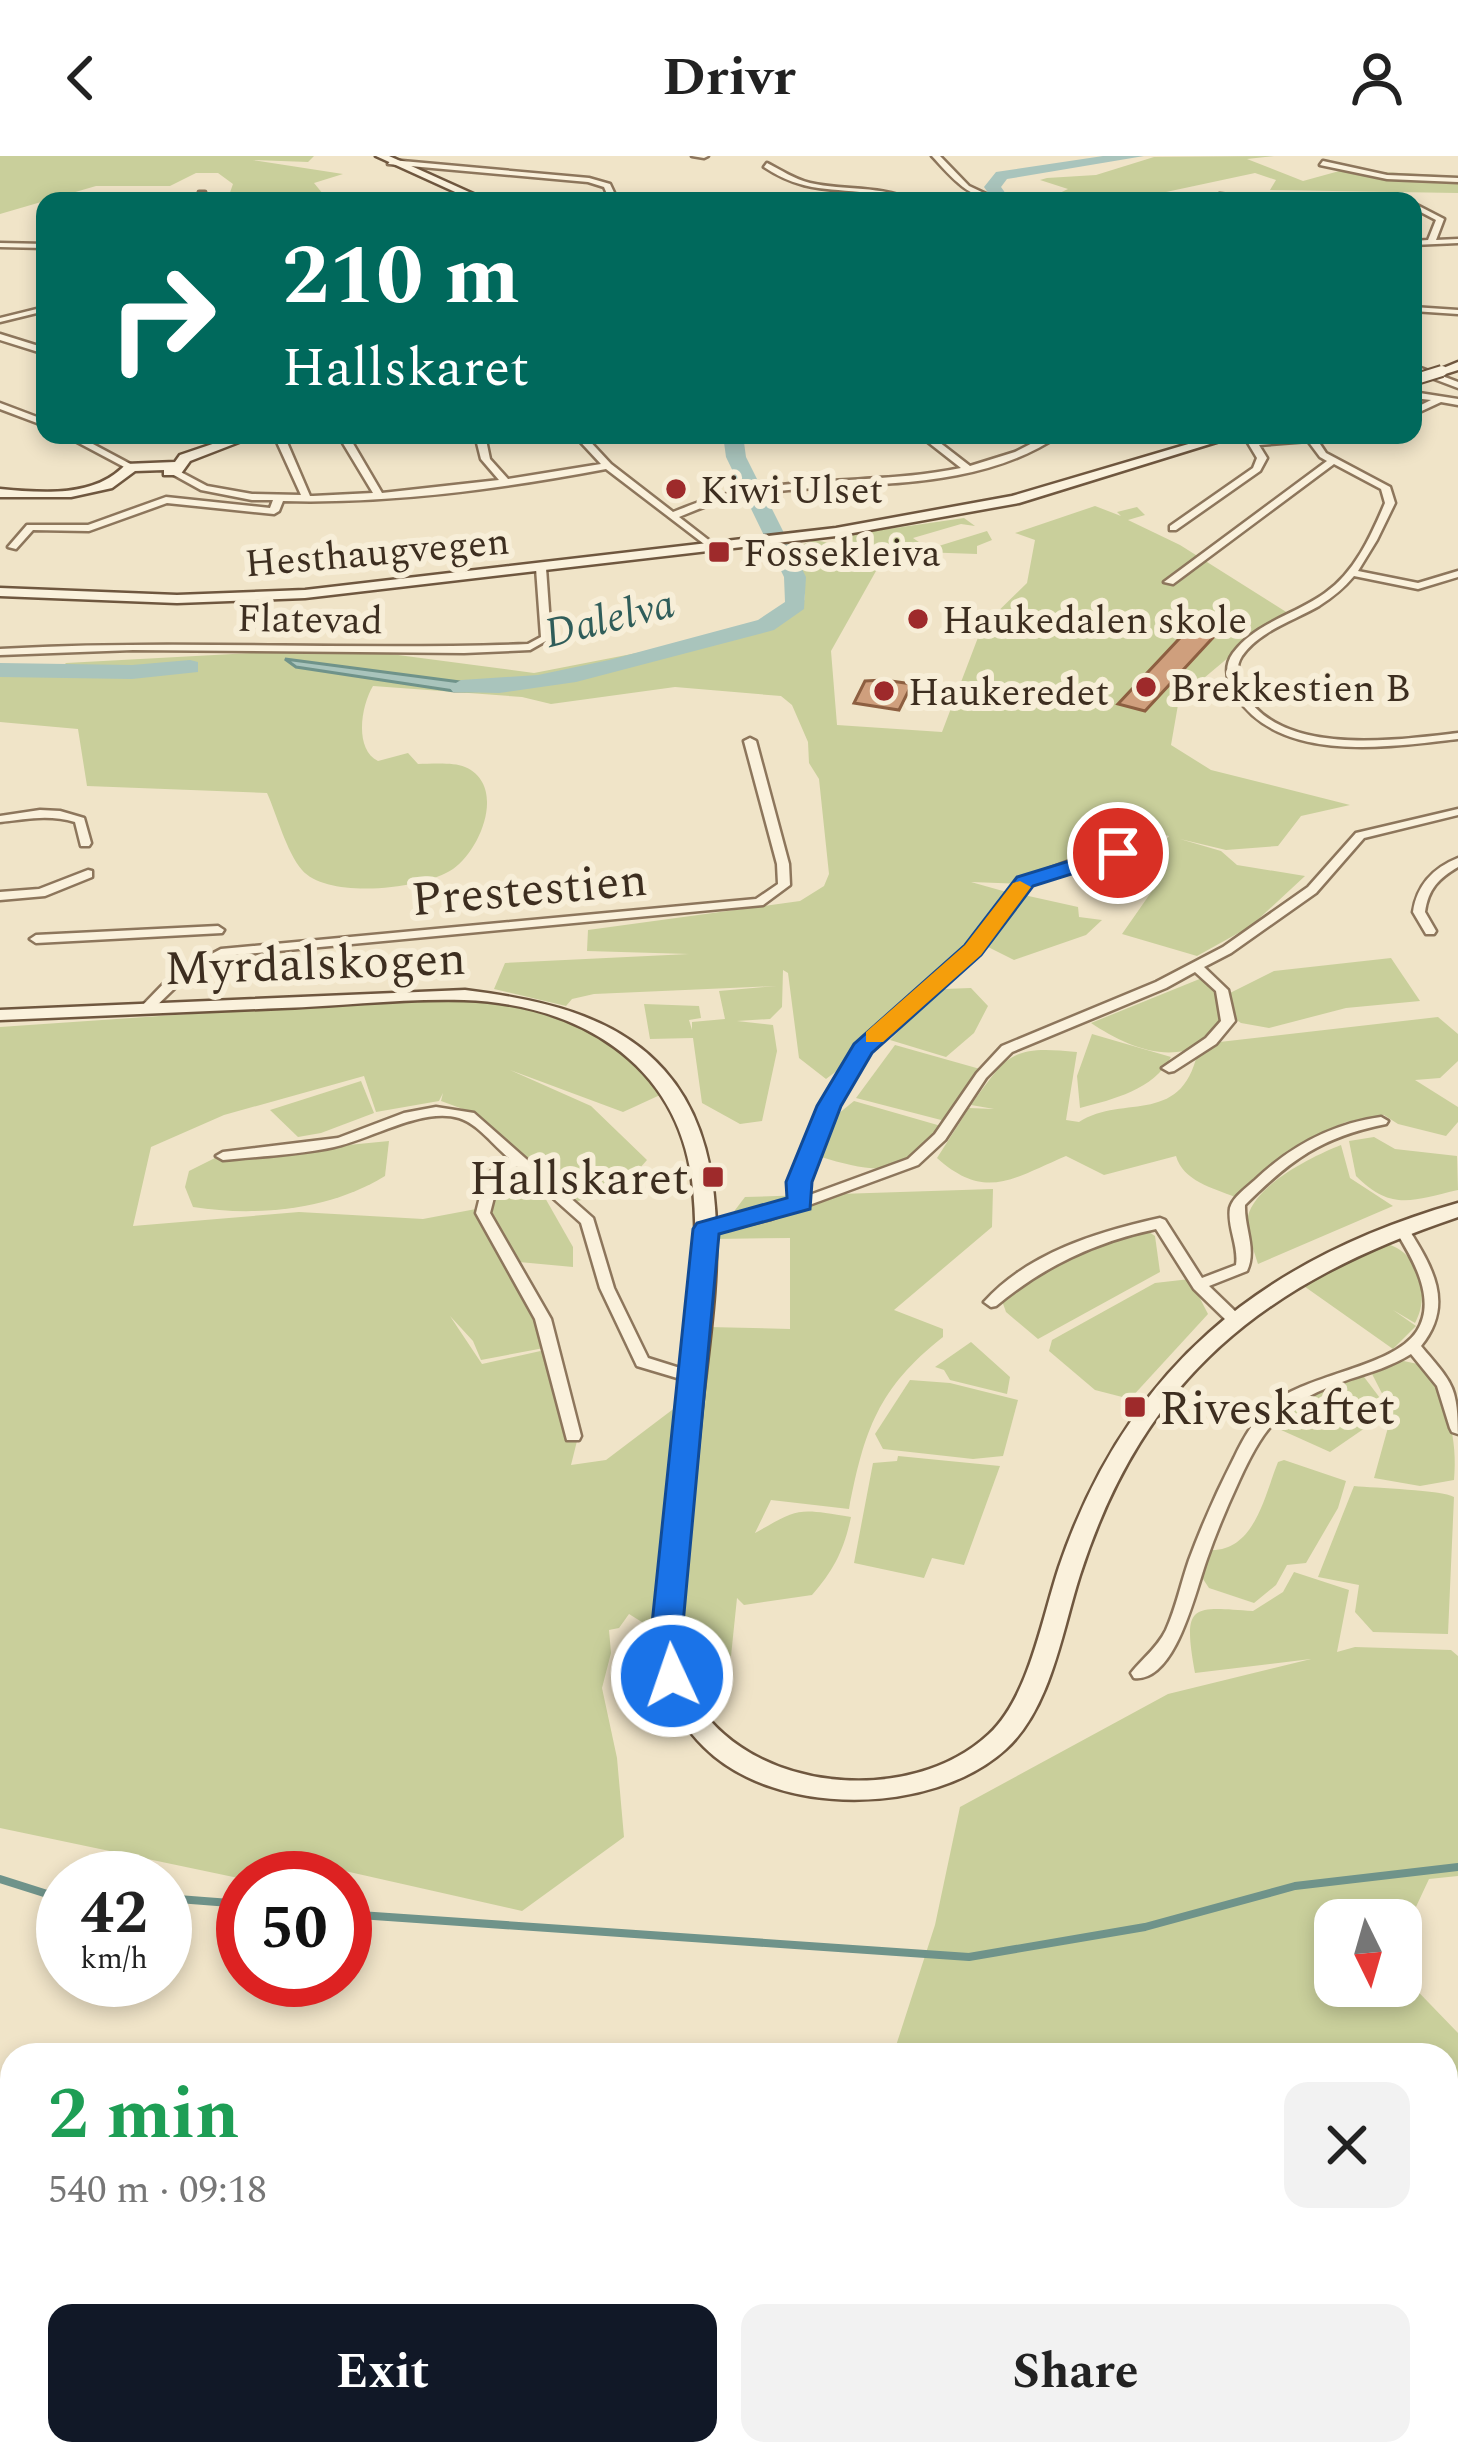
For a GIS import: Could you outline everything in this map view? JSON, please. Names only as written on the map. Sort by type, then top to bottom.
[{"type":"main road","points":[[386,159],[463,192]]},
{"type":"main road","points":[[1422,382],[1458,366]]},
{"type":"main road","points":[[0,493],[71,493],[130,471],[175,469],[231,444]]},
{"type":"main road","name":"Hesthaugvegen","points":[[0,592],[102,598],[259,597],[759,542],[1000,503],[1202,444]]},
{"type":"main road","name":"Myrdalskogen","points":[[0,1015],[423,994],[497,999],[567,1016],[626,1046],[676,1099],[691,1141],[706,1229],[668,1624],[672,1676],[684,1706],[718,1743],[753,1767],[786,1781],[868,1791],[953,1773],[989,1754],[1017,1724],[1098,1497],[1126,1442],[1170,1381],[1233,1318],[1301,1272],[1401,1228],[1458,1210]]},
{"type":"street","points":[[936,156],[976,192]]},
{"type":"street","points":[[386,159],[590,180],[611,192]]},
{"type":"street","points":[[1323,164],[1387,177],[1458,180]]},
{"type":"street","points":[[767,165],[801,187],[880,192]]},
{"type":"street","points":[[1422,210],[1440,219],[1432,241]]},
{"type":"street","points":[[1422,242],[1458,241]]},
{"type":"street","points":[[0,245],[36,246]]},
{"type":"street","points":[[1422,310],[1458,312]]},
{"type":"street","points":[[0,320],[36,311]]},
{"type":"street","points":[[0,337],[36,348]]},
{"type":"street","points":[[1422,372],[1458,386]]},
{"type":"street","points":[[1422,392],[1458,402]]},
{"type":"street","points":[[1422,406],[1434,399]]},
{"type":"street","points":[[0,406],[36,417]]},
{"type":"street","points":[[84,444],[130,471]]},
{"type":"street","points":[[283,444],[307,499]]},
{"type":"street","points":[[348,444],[380,497]]},
{"type":"street","points":[[482,444],[486,459],[505,482]]},
{"type":"street","points":[[588,444],[608,466],[712,547]]},
{"type":"street","points":[[936,444],[968,469]]},
{"type":"street","points":[[672,516],[744,493],[910,479],[968,469],[1019,455],[1039,444]]},
{"type":"street","points":[[1173,528],[1257,469],[1262,458],[1253,444]]},
{"type":"street","points":[[1317,444],[1333,461],[1378,482],[1390,497],[1352,572],[1330,594],[1248,644],[1233,659],[1232,672],[1242,699],[1276,724],[1319,741],[1374,745],[1458,736]]},
{"type":"street","points":[[1169,582],[1333,461]]},
{"type":"street","points":[[175,469],[194,485],[307,499],[380,497],[608,466]]},
{"type":"street","points":[[13,547],[30,527],[85,528],[162,501],[274,511],[279,498]]},
{"type":"street","points":[[684,524],[691,550]]},
{"type":"street","name":"Flatevad","points":[[0,652],[214,646],[353,651],[530,647],[546,638],[541,568]]},
{"type":"street","points":[[1352,572],[1418,586],[1458,574]]},
{"type":"street","name":"Prestestien","points":[[144,1010],[177,978],[221,953],[651,915],[774,896],[784,885],[783,864],[750,741]]},
{"type":"street","points":[[0,819],[48,811],[73,816],[80,820],[85,843]]},
{"type":"street","points":[[706,1229],[875,1179],[925,1155],[1007,1049],[1197,967],[1312,890],[1360,835],[1458,812]]},
{"type":"street","points":[[801,1203],[799,1182],[829,1106],[843,1077],[873,1038],[973,950],[1025,882],[1076,863],[1128,852],[1148,840]]},
{"type":"street","points":[[1430,931],[1419,912],[1422,892],[1440,872],[1458,862]]},
{"type":"street","points":[[0,896],[41,892],[88,874]]},
{"type":"street","points":[[37,939],[218,930]]},
{"type":"street","points":[[1169,1068],[1211,1041],[1228,1021],[1222,990],[1197,967]]},
{"type":"street","points":[[223,1156],[353,1138],[416,1112],[444,1108],[469,1116],[588,1221],[607,1288],[642,1363],[694,1378]]},
{"type":"street","points":[[1199,1285],[1242,1268],[1246,1255],[1237,1227],[1238,1204],[1269,1175],[1336,1130],[1381,1121]]},
{"type":"street","points":[[516,1160],[492,1176],[483,1213],[543,1318],[573,1436]]},
{"type":"street","points":[[991,1302],[1032,1268],[1065,1250],[1118,1231],[1160,1223],[1199,1285],[1233,1318]]},
{"type":"street","points":[[1139,1673],[1157,1662],[1170,1640],[1202,1548],[1270,1412],[1323,1381],[1413,1347],[1427,1329],[1432,1310],[1419,1257],[1401,1228]]},
{"type":"street","points":[[1413,1347],[1444,1384],[1458,1428]]},
{"type":"green space","points":[[0,156],[314,156],[308,162],[252,160],[343,174],[314,183],[321,192],[230,192],[233,184],[218,173],[196,173],[170,186],[36,192],[36,204],[0,214]]},
{"type":"green space","points":[[1274,156],[1247,159],[1303,181],[1343,170],[1458,176],[1458,193],[1270,190],[1276,180],[1255,173],[1166,192],[1062,192],[1068,189],[1040,180],[1096,175],[1154,157]]},
{"type":"green space","points":[[1095,506],[1121,516],[1117,512],[1137,507],[1145,515],[1128,520],[1180,545],[1291,615],[1254,636],[1179,699],[1171,745],[1211,770],[1350,805],[1301,816],[1278,846],[1226,850],[1180,839],[1221,851],[1237,865],[1305,876],[1251,926],[1197,956],[1122,934],[1152,891],[1161,858],[1156,854],[1169,836],[1134,827],[1098,852],[1027,884],[971,882],[1010,893],[970,945],[976,949],[943,989],[971,988],[988,1006],[974,1033],[946,1057],[890,1040],[920,1009],[826,1079],[799,1058],[788,973],[783,970],[782,1007],[770,1019],[737,1021],[773,1025],[777,1051],[762,1121],[740,1124],[702,1103],[693,1038],[650,1039],[644,1004],[699,1006],[701,1018],[689,1020],[692,1030],[692,1022],[725,1019],[719,991],[777,986],[594,994],[572,999],[566,1006],[494,989],[505,963],[689,954],[587,951],[588,930],[800,901],[824,886],[829,874],[819,779],[809,763],[808,742],[792,705],[781,696],[675,687],[551,704],[522,697],[373,686],[362,726],[370,755],[378,761],[408,753],[418,764],[465,767],[478,776],[487,802],[473,848],[453,869],[421,882],[376,888],[332,885],[302,870],[267,793],[87,786],[78,729],[0,722],[0,672],[56,673],[66,663],[345,648],[534,673],[760,629],[801,607],[804,589],[795,547],[815,540],[885,555],[831,651],[837,725],[942,732],[982,627],[1027,583],[1035,540],[1015,533]]},
{"type":"green space","points":[[964,518],[975,526],[961,524],[913,538],[929,549],[987,531],[992,540],[977,546],[977,554],[892,551],[833,537]]},
{"type":"green space","points":[[1024,895],[1078,907],[1079,917],[1102,920],[1086,935],[1014,960],[986,946]]},
{"type":"green space","points":[[1391,958],[1420,1001],[1346,1008],[1269,1028],[1241,1023],[1231,1016],[1230,993],[1274,971]]},
{"type":"green space","points":[[1202,978],[1216,991],[1223,1017],[1202,1044],[1438,1017],[1458,1034],[1458,1061],[1440,1078],[1415,1080],[1458,1107],[1458,1122],[1446,1136],[1398,1124],[1384,1115],[1346,1122],[1287,1154],[1235,1197],[1192,1178],[1176,1156],[1104,1175],[1066,1156],[999,1182],[970,1179],[937,1158],[969,1108],[994,1109],[971,1105],[1003,1064],[1024,1052],[1077,1052],[1066,1120],[1079,1122],[1167,1099],[1192,1071],[1199,1045],[1158,1052],[1129,1044],[1091,1023]]},
{"type":"green space","points":[[452,996],[510,1004],[568,1020],[648,1059],[671,1077],[671,1090],[623,1112],[510,1070],[591,1106],[647,1160],[624,1186],[575,1202],[471,1112],[441,1101],[443,1093],[439,1101],[376,1112],[364,1076],[224,1115],[151,1147],[133,1226],[299,1212],[423,1219],[476,1209],[526,1295],[544,1348],[481,1360],[473,1341],[450,1316],[482,1364],[545,1350],[577,1441],[571,1465],[606,1460],[705,1385],[708,1327],[790,1329],[790,1238],[713,1239],[745,1197],[993,1189],[992,1227],[894,1310],[943,1329],[943,1337],[903,1374],[877,1413],[849,1509],[771,1500],[755,1533],[799,1512],[851,1517],[837,1559],[812,1595],[744,1605],[737,1598],[731,1656],[669,1639],[629,1614],[619,1628],[609,1630],[611,1653],[602,1688],[617,1758],[624,1837],[522,1911],[372,1877],[372,1851],[216,1851],[216,1873],[192,1868],[192,1851],[110,1851],[0,1828],[0,1027]]},
{"type":"green space","points":[[1092,1034],[1171,1057],[1143,1085],[1080,1108],[1077,1076]]},
{"type":"green space","points":[[895,1045],[980,1069],[945,1121],[856,1098]]},
{"type":"green space","points":[[361,1081],[374,1113],[321,1133],[298,1137],[270,1110]]},
{"type":"green space","points":[[854,1101],[941,1126],[917,1156],[888,1168],[821,1157],[838,1114]]},
{"type":"green space","points":[[1374,1137],[1395,1149],[1457,1156],[1458,1190],[1404,1200],[1381,1195],[1356,1176],[1349,1141]]},
{"type":"green space","points":[[389,1141],[385,1176],[317,1203],[267,1211],[193,1207],[185,1187],[189,1171],[215,1158]]},
{"type":"green space","points":[[1341,1145],[1350,1178],[1393,1206],[1258,1264],[1248,1227],[1253,1204],[1287,1173]]},
{"type":"green space","points":[[495,1180],[536,1182],[573,1247],[573,1267],[519,1262],[488,1205]]},
{"type":"green space","points":[[1149,1232],[1155,1236],[1160,1272],[1038,1339],[1006,1312],[1001,1298],[1053,1265],[1108,1241]]},
{"type":"green space","points":[[1381,1243],[1404,1253],[1421,1285],[1415,1323],[1393,1310],[1416,1326],[1393,1349],[1301,1284]]},
{"type":"green space","points":[[1190,1279],[1208,1314],[1130,1399],[1095,1390],[1049,1351],[1052,1340],[1155,1283]]},
{"type":"green space","points":[[971,1342],[1010,1377],[1007,1394],[950,1380],[944,1370],[935,1367]]},
{"type":"green space","points":[[1399,1360],[1427,1366],[1434,1379],[1452,1435],[1454,1480],[1420,1486],[1374,1478],[1392,1413],[1370,1370]]},
{"type":"green space","points":[[1361,1373],[1383,1402],[1381,1417],[1330,1452],[1270,1425],[1295,1403]]},
{"type":"green space","points":[[910,1380],[950,1383],[1018,1400],[1003,1456],[973,1459],[883,1449],[875,1434]]},
{"type":"green space","points":[[898,1456],[1000,1466],[964,1565],[932,1558],[924,1578],[854,1563],[873,1463],[897,1461]]},
{"type":"green space","points":[[1278,1462],[1346,1481],[1338,1508],[1306,1563],[1287,1565],[1276,1585],[1254,1603],[1209,1588],[1201,1576],[1211,1550],[1226,1548],[1248,1531]]},
{"type":"green space","points":[[1354,1486],[1454,1497],[1448,1634],[1373,1632],[1355,1612],[1359,1585],[1318,1577]]},
{"type":"green space","points":[[1294,1572],[1349,1590],[1337,1652],[1355,1647],[1451,1650],[1458,1656],[1458,1876],[1429,1879],[1420,1899],[1314,1899],[1314,2007],[1422,2007],[1422,1996],[1458,2033],[1458,2043],[897,2043],[935,1925],[960,1807],[1168,1694],[1311,1659],[1195,1673],[1190,1633],[1196,1614],[1216,1609],[1253,1611],[1283,1592]]},
{"type":"water","points":[[285,659],[483,685],[507,684],[504,690],[454,691],[296,667]]},
{"type":"building","points":[[1194,623],[1220,630],[1145,711],[1118,704]]},
{"type":"building","name":"Haukeredet","points":[[865,681],[912,684],[899,710],[854,703]]},
{"type":"waterway","name":"Dalelva","points":[[996,192],[992,187],[1002,175],[1136,156]]},
{"type":"waterway","name":"Dalelva","points":[[461,687],[538,682],[615,666],[766,625],[796,604],[795,577],[736,457],[734,444]]},
{"type":"waterway","points":[[781,545],[881,564]]},
{"type":"waterway","points":[[0,670],[132,672],[190,667]]},
{"type":"waterway","points":[[372,1916],[969,1957],[1145,1927],[1295,1886],[1458,1867]]},
{"type":"waterway","points":[[0,1879],[36,1890]]},
{"type":"waterway","points":[[192,1900],[216,1902]]},
{"type":"slow traffic","points":[[874,1037],[973,950],[1020,887]]},
{"type":"place","name":"Kiwi Ulset","points":[[676,489]]},
{"type":"place","name":"Fossekleiva","points":[[719,552]]},
{"type":"place","name":"Haukedalen skole","points":[[918,619]]},
{"type":"place","name":"Brekkestien B","points":[[1146,687]]},
{"type":"place","name":"Haukeredet","points":[[884,691]]},
{"type":"place","name":"Hallskaret","points":[[713,1177]]},
{"type":"place","name":"Riveskaftet","points":[[1135,1407]]},
{"type":"route","points":[[672,1676],[668,1624],[706,1229],[801,1203],[799,1182],[829,1106],[863,1049],[973,950],[1025,882],[1118,853]]}]
